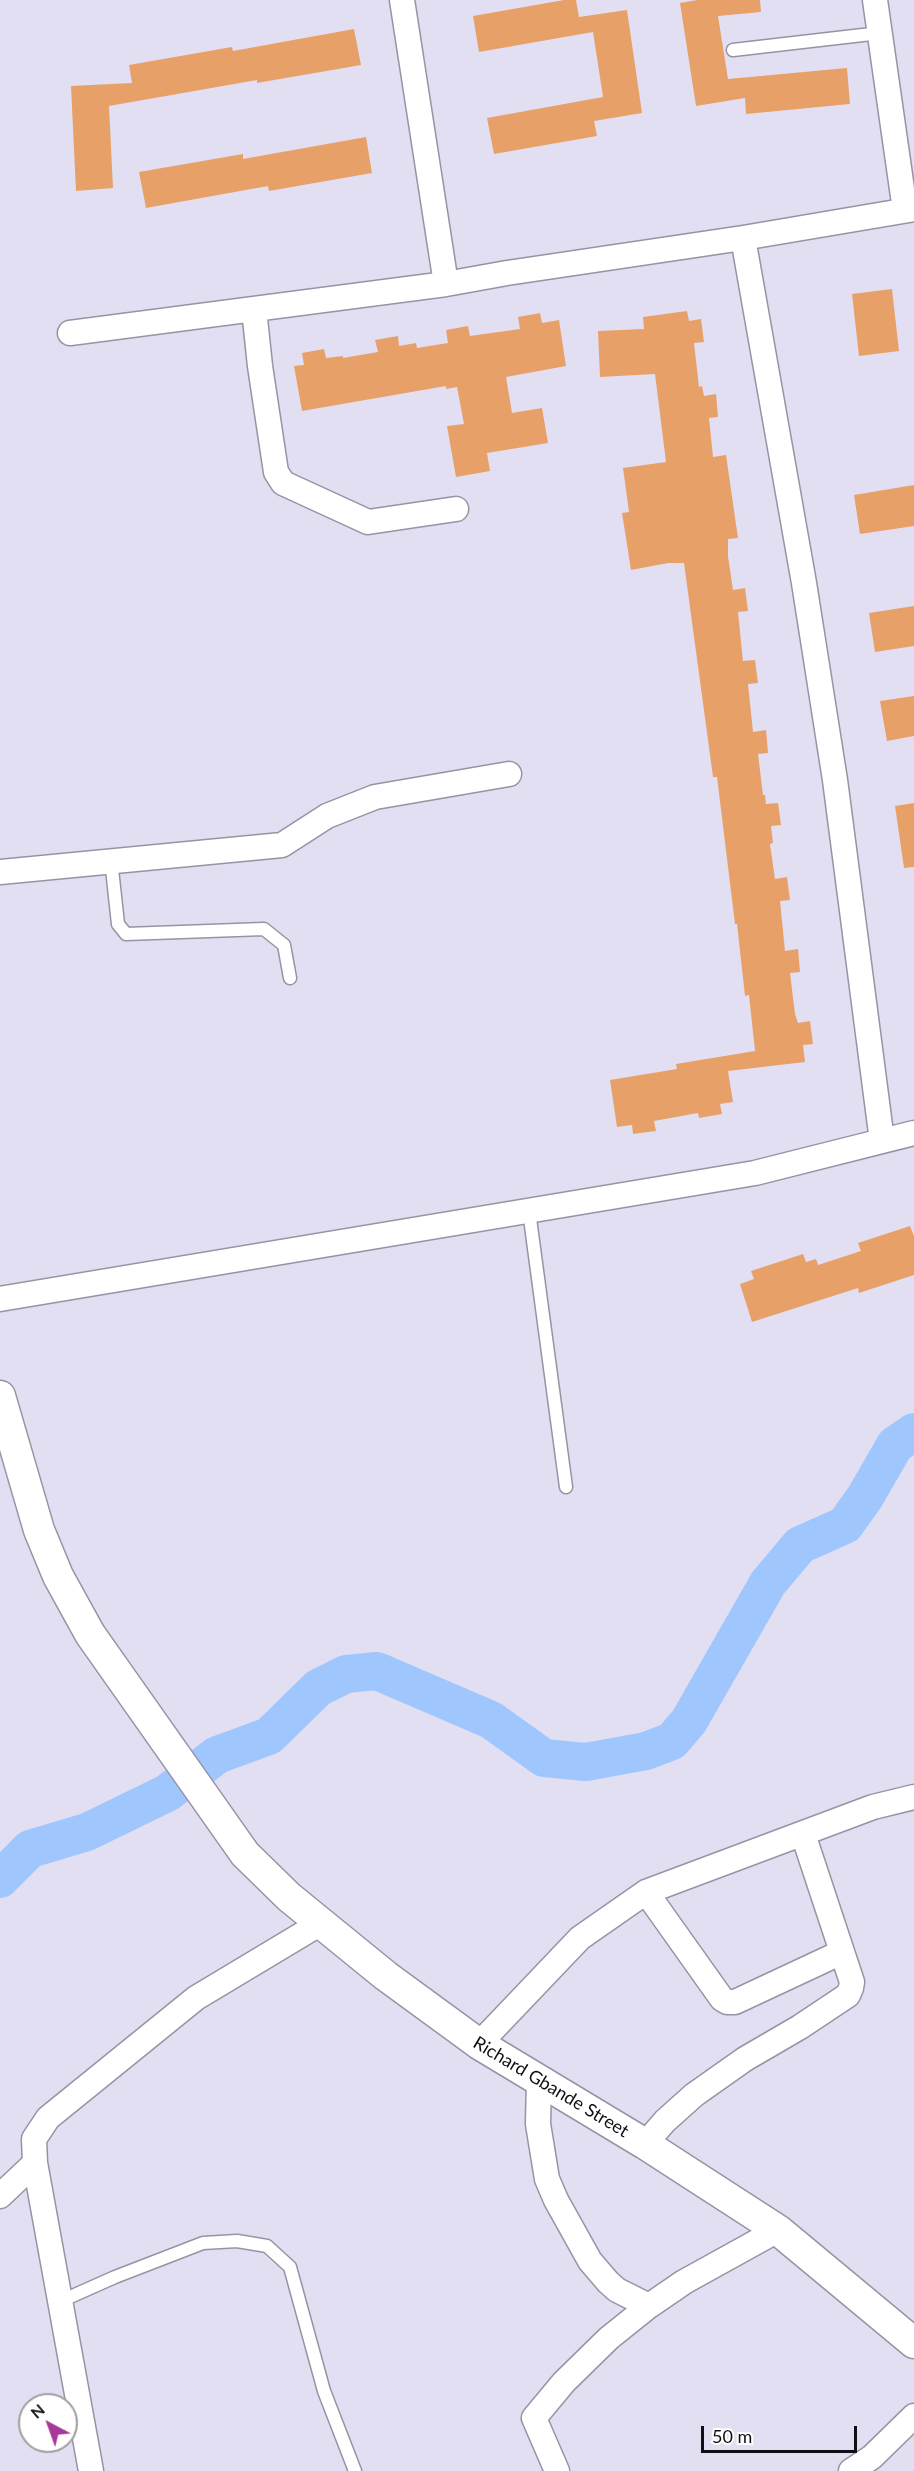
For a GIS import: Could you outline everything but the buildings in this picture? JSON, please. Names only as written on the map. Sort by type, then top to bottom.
[{"type":"street","points":[[402,0],[446,284]]},
{"type":"street","points":[[70,333],[446,284],[743,238],[910,209],[875,0]]},
{"type":"street","points":[[743,238],[804,583],[835,780],[882,1141]]},
{"type":"street","points":[[254,309],[276,472],[283,483],[368,522],[456,509]]},
{"type":"street","points":[[0,872],[282,845],[327,816],[375,797],[510,774]]},
{"type":"street","points":[[0,1299],[755,1173],[914,1133]]},
{"type":"street","name":"Richard Gbande Street","points":[[0,1396],[39,1530],[58,1576],[90,1634],[245,1854],[289,1897],[386,1976],[479,2044],[645,2144],[778,2230],[867,2301],[914,2343]]},
{"type":"street","points":[[479,2044],[580,1938],[646,1892],[873,1807],[914,1797]]},
{"type":"street","points":[[645,2144],[665,2121],[694,2095],[745,2059],[800,2027],[848,1995],[852,1982],[803,1834]]},
{"type":"street","points":[[646,1892],[722,2000],[727,2002],[735,2002],[842,1952]]},
{"type":"street","points":[[91,2471],[35,2163],[34,2139],[48,2118],[196,1998],[321,1923]]},
{"type":"street","points":[[539,2079],[538,2124],[547,2179],[556,2200],[590,2261],[608,2282],[617,2290],[649,2306]]},
{"type":"street","points":[[0,2196],[35,2163]]},
{"type":"street","points":[[557,2471],[534,2418],[564,2382],[609,2338],[649,2306],[684,2282],[778,2230]]},
{"type":"street","points":[[851,2471],[872,2457],[914,2416]]},
{"type":"lane","points":[[734,50],[880,33]]},
{"type":"lane","points":[[111,861],[118,924],[126,934],[264,929],[284,945],[290,978]]},
{"type":"lane","points":[[529,1211],[566,1487]]},
{"type":"lane","points":[[61,2301],[203,2243],[237,2241],[267,2246],[290,2266],[324,2391],[355,2471]]},
{"type":"waterway","points":[[0,1879],[30,1849],[87,1832],[167,1793],[217,1755],[269,1736],[318,1688],[346,1674],[377,1671],[491,1720],[544,1758],[586,1762],[646,1751],[672,1741],[689,1721],[768,1583],[800,1545],[845,1525],[865,1497],[895,1445],[914,1432]]}]
